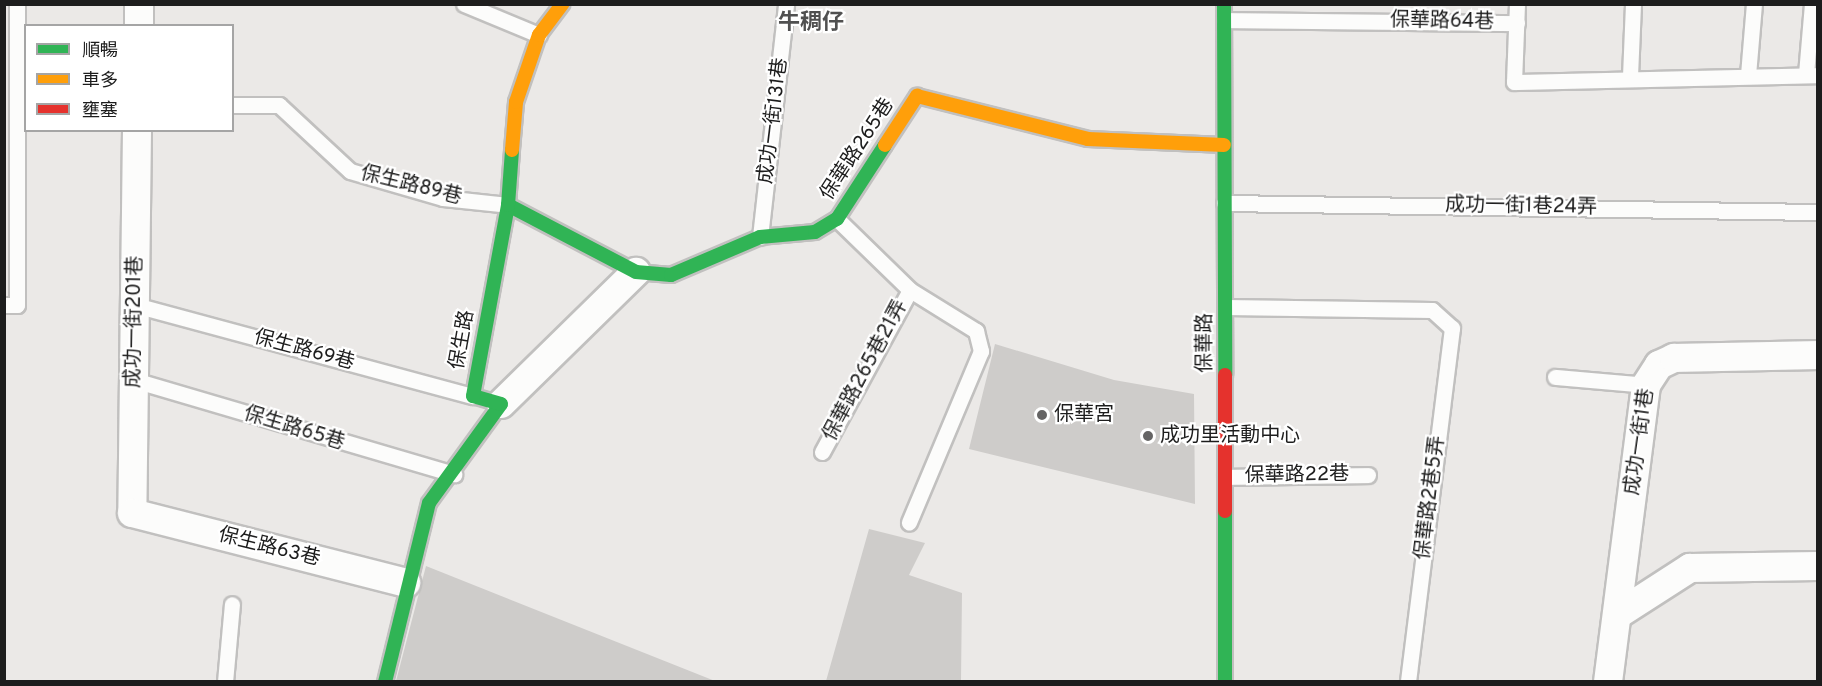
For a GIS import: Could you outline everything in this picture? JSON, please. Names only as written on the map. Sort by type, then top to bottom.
[{"type":"street","points":[[139,4],[139,24]]},
{"type":"street","name":"保生路","points":[[501,404],[473,396],[508,205],[516,102],[539,35],[562,4]]},
{"type":"street","name":"保華路","points":[[1224,12],[1226,681]]},
{"type":"street","name":"保華路265巷","points":[[508,205],[636,272],[671,275],[760,237],[815,232],[837,219],[917,96],[1088,139],[1224,145]]},
{"type":"street","name":"成功一街201巷","points":[[132,513],[137,132]]},
{"type":"street","points":[[385,681],[406,584],[429,503],[455,474],[501,404],[636,272]]},
{"type":"street","name":"成功一街1巷","points":[[1608,681],[1646,385],[1659,364],[1674,358],[1818,355]]},
{"type":"street","name":"保生路63巷","points":[[132,513],[406,584]]},
{"type":"street","points":[[1617,615],[1690,568],[1818,566]]},
{"type":"lane","points":[[4,305],[17,305],[17,4]]},
{"type":"lane","points":[[464,4],[539,35]]},
{"type":"lane","name":"成功一街131巷","points":[[760,237],[786,4]]},
{"type":"lane","points":[[1517,4],[1514,82],[1630,76],[1812,74],[1812,4]]},
{"type":"lane","points":[[1630,76],[1633,4]]},
{"type":"lane","points":[[1748,75],[1754,4]]},
{"type":"lane","name":"保華路64巷","points":[[1224,12],[1517,24]]},
{"type":"lane","name":"保生路89巷","points":[[234,105],[279,105],[350,171],[443,198],[508,205]]},
{"type":"lane","name":"成功一街1巷24弄","points":[[1224,203],[1818,212]]},
{"type":"lane","name":"保華路265巷21弄","points":[[837,219],[910,290],[976,331],[981,351],[909,522]]},
{"type":"lane","name":"保華路265巷21弄","points":[[822,452],[910,290]]},
{"type":"lane","name":"保生路69巷","points":[[135,306],[473,396]]},
{"type":"lane","name":"保華路2巷5弄","points":[[1226,307],[1432,310],[1445,316],[1452,328],[1408,681]]},
{"type":"lane","points":[[1555,377],[1646,385]]},
{"type":"lane","name":"保生路65巷","points":[[134,380],[455,474]]},
{"type":"lane","name":"保華路22巷","points":[[1226,477],[1368,475]]},
{"type":"lane","points":[[225,681],[232,604]]},
{"type":"building","points":[[995,344],[1114,380],[1194,394],[1195,504],[969,449]]},
{"type":"building","points":[[869,529],[925,543],[909,575],[962,593],[961,681],[826,681]]},
{"type":"building","points":[[426,566],[715,681],[396,681]]},
{"type":"traffic: fast","points":[[1224,4],[1225,375]]},
{"type":"traffic: fast","points":[[508,205],[636,272],[671,275],[760,237],[815,232],[837,219],[885,145]]},
{"type":"traffic: fast","points":[[385,682],[429,503],[501,404],[473,396],[508,205],[512,150]]},
{"type":"traffic: fast","points":[[1225,511],[1225,682]]},
{"type":"traffic: slow","points":[[512,150],[516,102],[539,35],[562,4]]},
{"type":"traffic: slow","points":[[885,145],[917,96],[1088,139],[1224,145]]},
{"type":"traffic: jam","points":[[1225,375],[1225,511]]},
{"type":"place","name":"保華宮","points":[[1042,415]]},
{"type":"place","name":"成功里活動中心","points":[[1148,436]]},
{"type":"district","name":"牛稠仔","points":[[811,24]]}]
